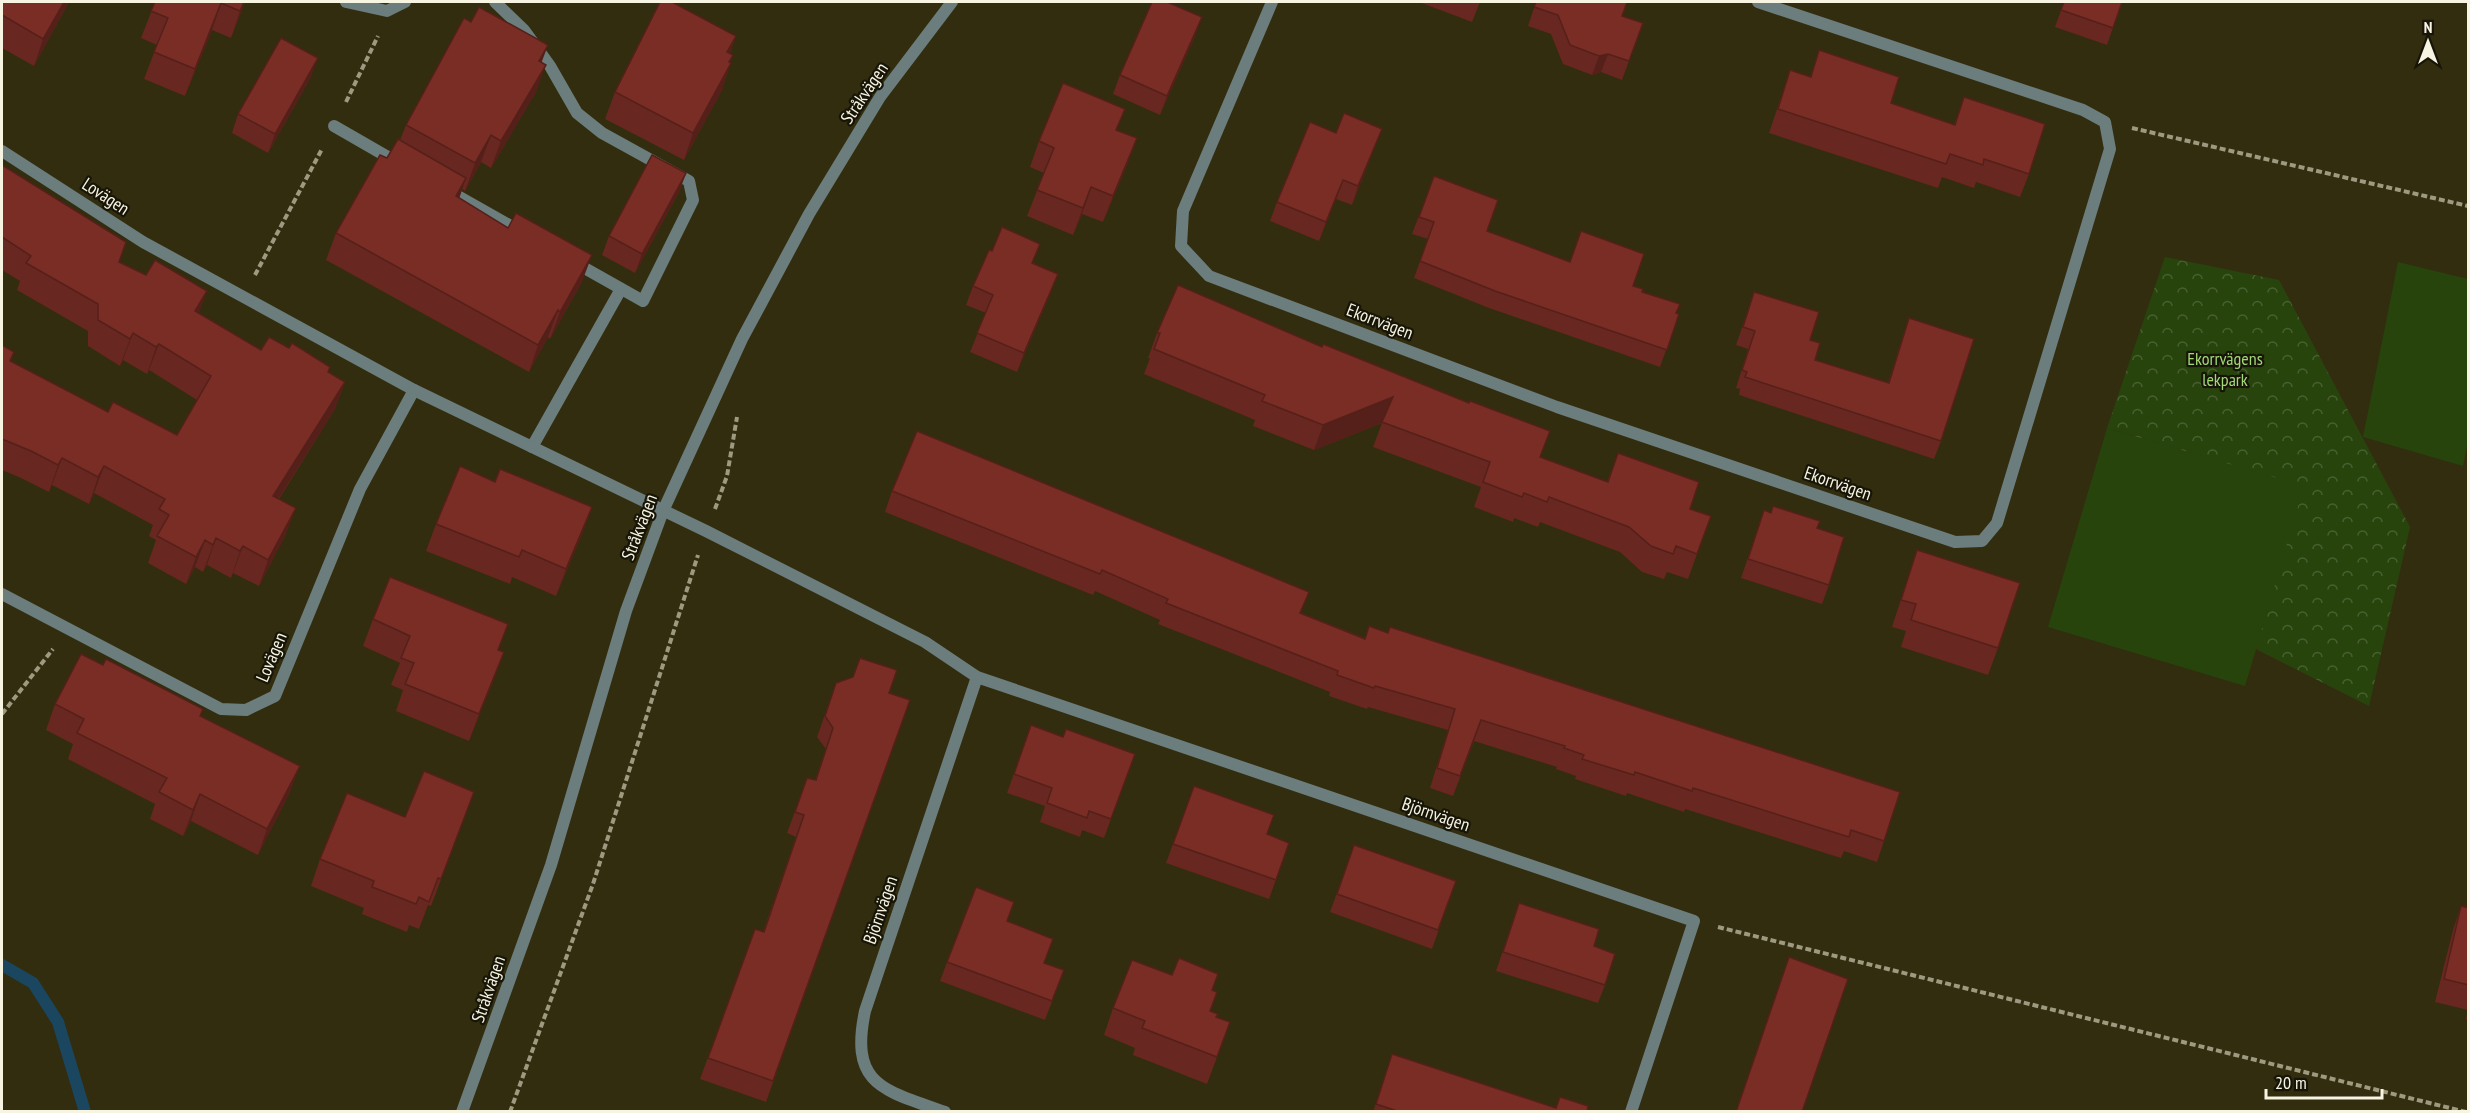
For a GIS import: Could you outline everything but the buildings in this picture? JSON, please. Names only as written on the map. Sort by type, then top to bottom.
[{"type":"street","points":[[346,2],[387,11],[405,2]]},
{"type":"street","points":[[495,2],[524,30],[550,66],[577,113],[602,133],[689,181],[693,200],[643,302],[559,254]]},
{"type":"street","name":"Stråkvägen","points":[[462,1112],[551,865],[626,611],[663,511],[742,339],[809,214],[880,97],[952,2]]},
{"type":"street","name":"Ekorrvägen","points":[[1272,2],[1183,211],[1181,246],[1209,276],[1557,407],[1956,542],[1982,541],[1997,524],[2110,149],[2105,122]]},
{"type":"street","points":[[1758,2],[2083,110],[2105,122]]},
{"type":"street","points":[[334,126],[416,173]]},
{"type":"street","name":"Lovägen","points":[[2,151],[143,242],[414,390],[663,511]]},
{"type":"street","points":[[436,184],[539,242]]},
{"type":"street","points":[[532,447],[621,289]]},
{"type":"street","name":"Lovägen","points":[[2,594],[221,709],[246,710],[275,696],[360,489],[414,390]]},
{"type":"street","name":"Björnvägen","points":[[663,511],[925,642],[977,677],[1694,921]]},
{"type":"street","name":"Björnvägen","points":[[945,1112],[885,1090],[865,1070],[859,1039],[865,1011],[977,677]]},
{"type":"street","points":[[1631,1112],[1694,921]]},
{"type":"path","points":[[244,297],[371,56],[387,11]]},
{"type":"path","points":[[2105,122],[2469,206]]},
{"type":"path","points":[[510,1112],[593,884],[706,531],[727,476],[737,415]]},
{"type":"path","points":[[2,714],[68,629]]},
{"type":"path","points":[[1694,921],[2466,1112]]},
{"type":"green space","name":"Ekorrvägens lekpark","points":[[2165,257],[2279,280],[2410,527],[2369,706],[2256,649],[2304,486],[2107,428]]},
{"type":"green space","points":[[2398,262],[2468,279],[2468,441],[2463,466],[2363,437]]},
{"type":"green space","points":[[2107,428],[2305,486],[2245,686],[2048,627]]},
{"type":"waterway","points":[[2,965],[33,983],[58,1022],[85,1112]]}]
